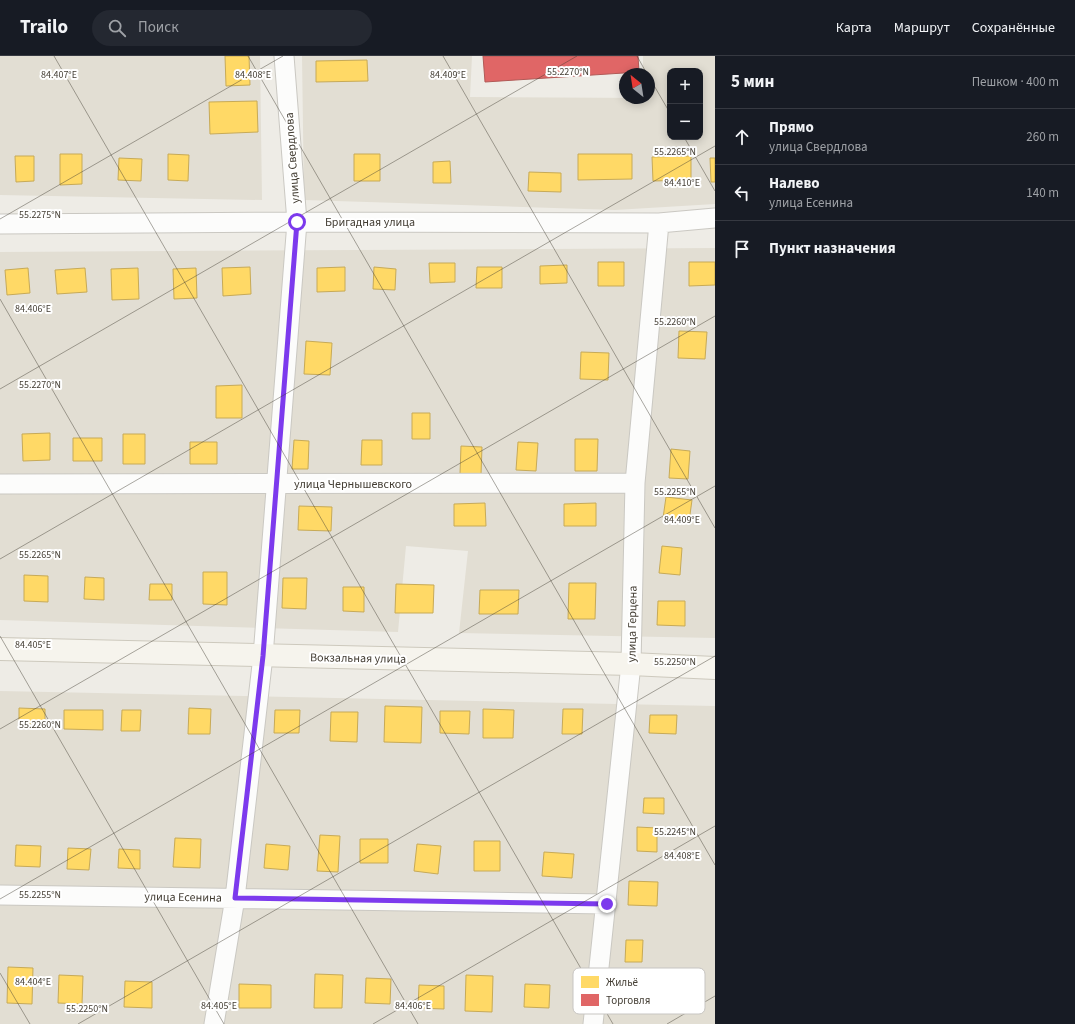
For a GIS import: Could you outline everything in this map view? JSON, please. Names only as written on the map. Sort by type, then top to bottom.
[{"type":"main road","name":"Вокзальная улица","points":[[0,648],[263,656],[631,664],[715,668]]},
{"type":"street","name":"улица Свердлова","points":[[214,1024],[235,898],[263,656],[297,222],[284,56]]},
{"type":"street","name":"Бригадная улица","points":[[0,224],[297,222],[659,223],[715,218]]},
{"type":"street","name":"улица Герцена","points":[[600,968],[631,664],[634,482],[659,223]]},
{"type":"street","name":"улица Чернышевского","points":[[0,484],[634,482]]},
{"type":"street","name":"улица Есенина","points":[[0,895],[607,904]]},
{"type":"street","name":"улица Герцена","points":[[593,1024],[594,1014]]},
{"type":"shaded area","points":[[0,56],[260,56],[262,200],[0,195]]},
{"type":"shaded area","points":[[302,56],[472,56],[470,97],[619,98],[619,104],[655,104],[655,68],[643,68],[643,56],[715,56],[715,204],[615,210],[304,200]]},
{"type":"shaded area","points":[[715,248],[715,638],[459,633],[468,551],[406,546],[398,632],[0,620],[0,252]]},
{"type":"shaded area","points":[[0,691],[715,706],[715,1024],[0,1024]]},
{"type":"building: Жильё","points":[[225,56],[249,56],[250,85],[226,86]]},
{"type":"building: Жильё","points":[[367,60],[368,81],[316,82],[316,61]]},
{"type":"building: Жильё","points":[[257,101],[258,132],[210,134],[209,102]]},
{"type":"building: Жильё","points":[[60,154],[82,154],[82,184],[60,185]]},
{"type":"building: Жильё","points":[[168,154],[189,155],[188,181],[168,180]]},
{"type":"building: Жильё","points":[[354,154],[380,154],[380,181],[354,181]]},
{"type":"building: Жильё","points":[[578,154],[632,154],[632,179],[578,180]]},
{"type":"building: Жильё","points":[[15,156],[34,156],[34,181],[16,182]]},
{"type":"building: Жильё","points":[[691,156],[691,180],[653,181],[652,157]]},
{"type":"building: Жильё","points":[[119,158],[142,159],[141,181],[118,180]]},
{"type":"building: Жильё","points":[[710,158],[715,158],[715,182],[711,182]]},
{"type":"building: Жильё","points":[[450,161],[451,183],[433,183],[433,162]]},
{"type":"building: Жильё","points":[[529,172],[561,173],[561,192],[528,191]]},
{"type":"building: Жильё","points":[[598,262],[624,262],[624,286],[598,286]]},
{"type":"building: Жильё","points":[[689,262],[715,262],[715,285],[689,286]]},
{"type":"building: Жильё","points":[[429,263],[455,263],[455,282],[430,283]]},
{"type":"building: Жильё","points":[[567,265],[567,283],[540,284],[540,266]]},
{"type":"building: Жильё","points":[[250,267],[251,294],[223,296],[222,268]]},
{"type":"building: Жильё","points":[[345,267],[345,291],[317,292],[317,268]]},
{"type":"building: Жильё","points":[[374,267],[396,269],[395,290],[373,289]]},
{"type":"building: Жильё","points":[[477,267],[502,267],[502,288],[476,288]]},
{"type":"building: Жильё","points":[[28,268],[30,293],[7,295],[5,270]]},
{"type":"building: Жильё","points":[[85,268],[87,292],[57,294],[55,270]]},
{"type":"building: Жильё","points":[[138,268],[139,299],[112,300],[111,269]]},
{"type":"building: Жильё","points":[[196,268],[197,298],[174,299],[173,269]]},
{"type":"building: Жильё","points":[[679,331],[707,332],[705,359],[678,358]]},
{"type":"building: Жильё","points":[[306,341],[332,343],[330,375],[304,374]]},
{"type":"building: Жильё","points":[[581,352],[609,353],[608,380],[580,379]]},
{"type":"building: Жильё","points":[[242,385],[242,418],[216,418],[216,386]]},
{"type":"building: Жильё","points":[[412,413],[430,413],[430,439],[412,439]]},
{"type":"building: Жильё","points":[[50,433],[50,460],[23,461],[22,434]]},
{"type":"building: Жильё","points":[[123,434],[145,434],[145,464],[123,464]]},
{"type":"building: Жильё","points":[[73,438],[102,438],[102,461],[73,461]]},
{"type":"building: Жильё","points":[[575,439],[598,439],[597,471],[575,471]]},
{"type":"building: Жильё","points":[[294,440],[309,441],[308,469],[292,469]]},
{"type":"building: Жильё","points":[[362,440],[382,440],[382,465],[361,465]]},
{"type":"building: Жильё","points":[[190,442],[217,442],[217,464],[190,464]]},
{"type":"building: Жильё","points":[[518,442],[538,443],[536,471],[516,470]]},
{"type":"building: Жильё","points":[[461,446],[482,447],[481,475],[460,474]]},
{"type":"building: Жильё","points":[[671,449],[690,451],[688,479],[669,478]]},
{"type":"building: Жильё","points":[[666,497],[692,500],[689,522],[663,518]]},
{"type":"building: Жильё","points":[[485,503],[486,526],[454,526],[454,504]]},
{"type":"building: Жильё","points":[[596,503],[596,526],[564,526],[564,504]]},
{"type":"building: Жильё","points":[[299,506],[332,507],[331,531],[298,530]]},
{"type":"building: Жильё","points":[[662,546],[682,548],[680,575],[659,573]]},
{"type":"building: Жильё","points":[[203,572],[227,572],[227,605],[203,604]]},
{"type":"building: Жильё","points":[[24,575],[48,576],[48,602],[24,601]]},
{"type":"building: Жильё","points":[[85,577],[104,578],[104,600],[84,599]]},
{"type":"building: Жильё","points":[[283,578],[307,578],[306,609],[282,608]]},
{"type":"building: Жильё","points":[[569,583],[596,583],[595,619],[568,619]]},
{"type":"building: Жильё","points":[[150,584],[172,584],[172,600],[149,600]]},
{"type":"building: Жильё","points":[[396,584],[434,585],[433,613],[395,613]]},
{"type":"building: Жильё","points":[[343,587],[364,587],[364,612],[343,611]]},
{"type":"building: Жильё","points":[[480,590],[519,590],[518,614],[479,614]]},
{"type":"building: Жильё","points":[[658,601],[685,601],[685,626],[657,625]]},
{"type":"building: Жильё","points":[[385,706],[422,707],[421,743],[384,742]]},
{"type":"building: Жильё","points":[[19,708],[45,709],[45,724],[19,723]]},
{"type":"building: Жильё","points":[[189,708],[211,709],[210,734],[188,734]]},
{"type":"building: Жильё","points":[[483,709],[514,710],[513,738],[483,738]]},
{"type":"building: Жильё","points":[[563,709],[583,709],[582,734],[562,734]]},
{"type":"building: Жильё","points":[[64,710],[103,710],[103,730],[64,729]]},
{"type":"building: Жильё","points":[[122,710],[141,710],[140,731],[121,731]]},
{"type":"building: Жильё","points":[[275,710],[300,710],[299,733],[274,733]]},
{"type":"building: Жильё","points":[[440,711],[470,711],[469,734],[440,733]]},
{"type":"building: Жильё","points":[[331,712],[358,712],[357,742],[330,741]]},
{"type":"building: Жильё","points":[[650,715],[677,715],[676,734],[649,733]]},
{"type":"building: Жильё","points":[[644,798],[664,798],[664,814],[643,813]]},
{"type":"building: Жильё","points":[[637,827],[657,828],[657,852],[637,851]]},
{"type":"building: Жильё","points":[[320,835],[340,836],[338,872],[317,871]]},
{"type":"building: Жильё","points":[[175,838],[201,839],[200,868],[173,867]]},
{"type":"building: Жильё","points":[[360,839],[388,839],[388,863],[360,863]]},
{"type":"building: Жильё","points":[[474,841],[500,841],[500,871],[474,871]]},
{"type":"building: Жильё","points":[[266,844],[290,846],[288,870],[264,868]]},
{"type":"building: Жильё","points":[[417,844],[441,846],[438,874],[414,871]]},
{"type":"building: Жильё","points":[[16,845],[41,846],[40,867],[15,866]]},
{"type":"building: Жильё","points":[[68,848],[91,849],[89,870],[67,869]]},
{"type":"building: Жильё","points":[[119,849],[140,850],[140,869],[118,868]]},
{"type":"building: Жильё","points":[[544,852],[574,854],[572,878],[542,876]]},
{"type":"building: Жильё","points":[[629,881],[658,882],[657,906],[628,905]]},
{"type":"building: Жильё","points":[[626,940],[643,940],[642,962],[625,962]]},
{"type":"building: Жильё","points":[[8,967],[33,968],[32,1004],[7,1003]]},
{"type":"building: Жильё","points":[[315,974],[343,975],[342,1008],[314,1008]]},
{"type":"building: Жильё","points":[[59,975],[83,976],[82,1004],[58,1003]]},
{"type":"building: Жильё","points":[[466,975],[493,976],[492,1012],[465,1011]]},
{"type":"building: Жильё","points":[[366,978],[391,979],[390,1004],[365,1003]]},
{"type":"building: Жильё","points":[[125,981],[152,982],[152,1008],[124,1007]]},
{"type":"building: Жильё","points":[[239,984],[271,985],[271,1008],[239,1008]]},
{"type":"building: Жильё","points":[[525,984],[550,985],[549,1008],[524,1007]]},
{"type":"building: Жильё","points":[[419,985],[444,986],[444,1009],[418,1008]]},
{"type":"building: Торговля","points":[[483,56],[638,56],[639,68],[619,68],[619,73],[485,82]]},
{"type":"route","points":[[297,222],[263,656],[235,898],[607,904]]}]
